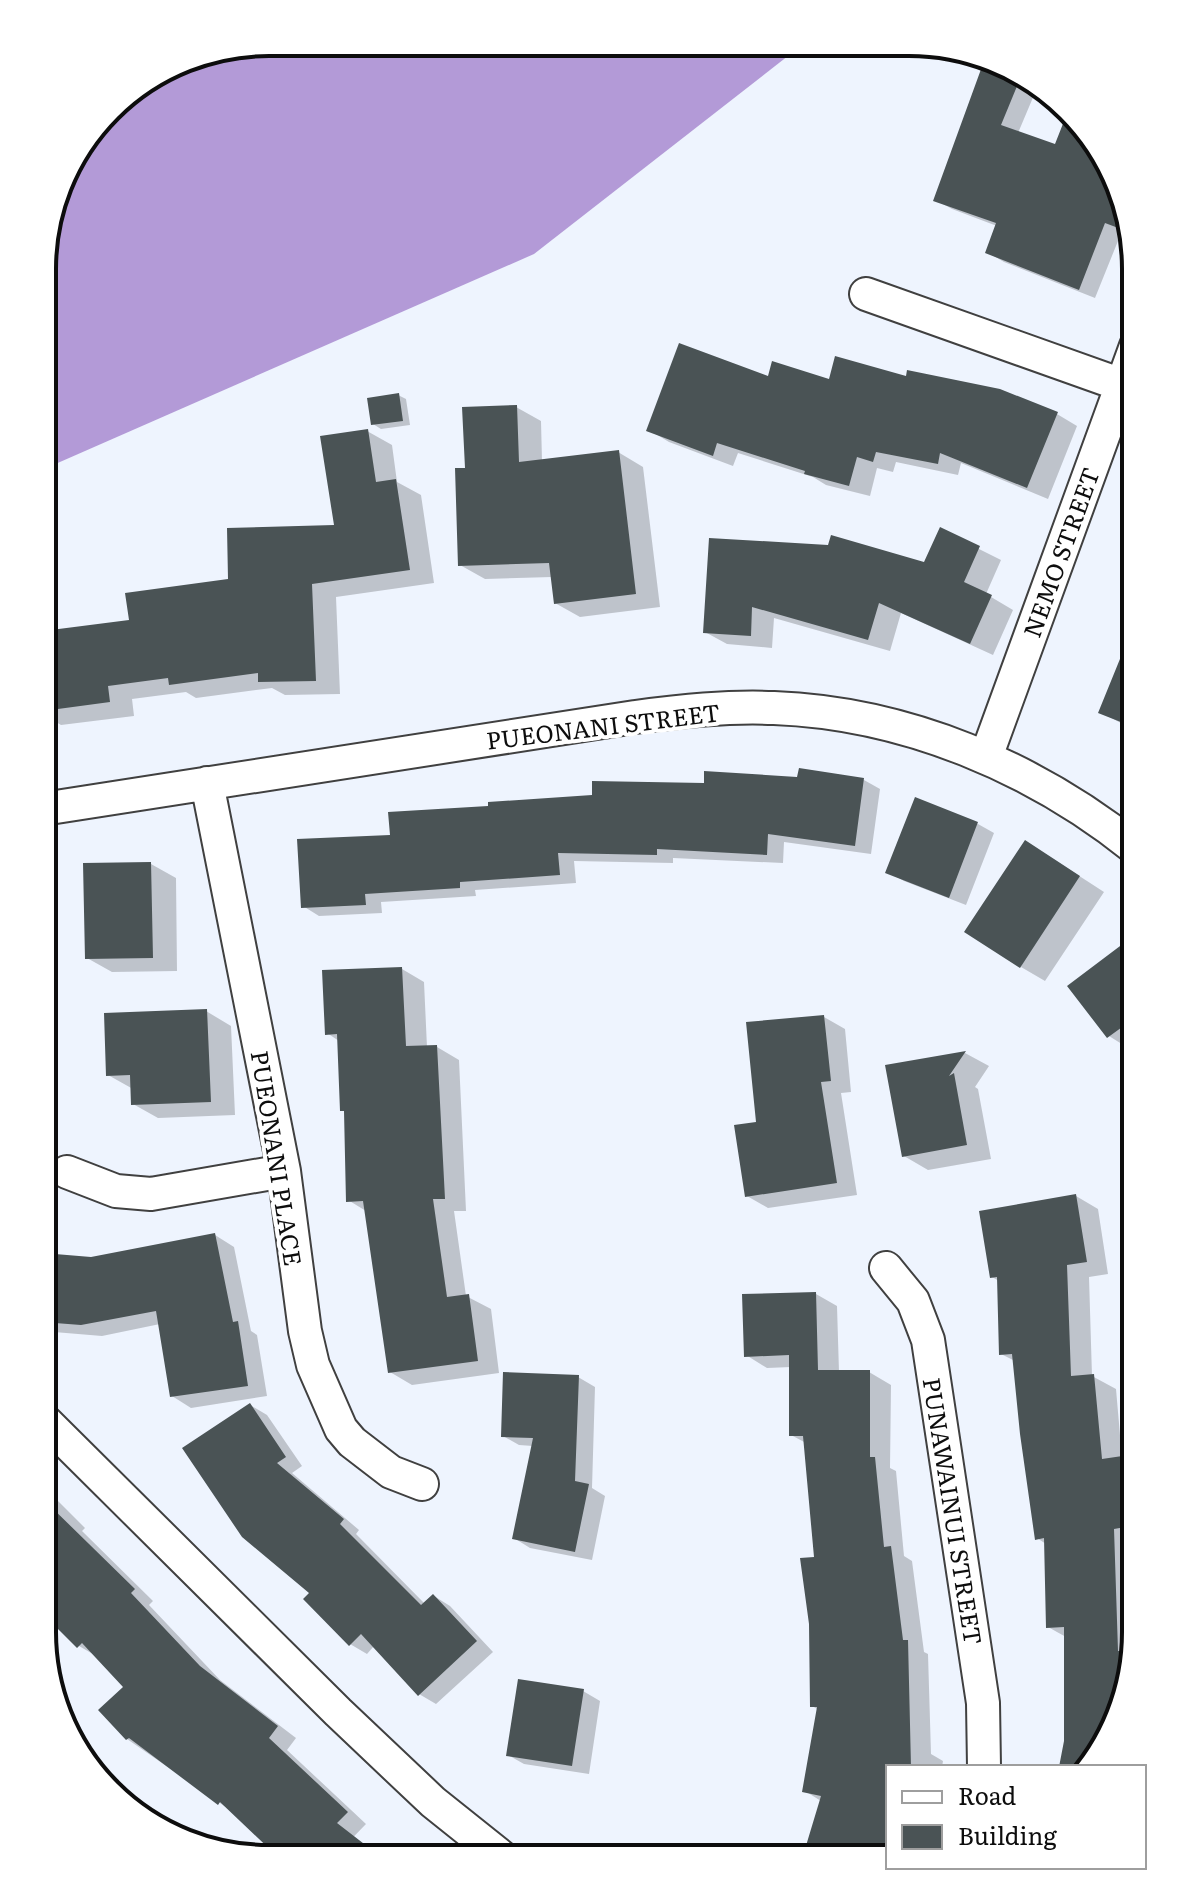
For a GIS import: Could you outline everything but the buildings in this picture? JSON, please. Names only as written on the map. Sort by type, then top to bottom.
[{"type":"street","points":[[866,294],[1122,386]]},
{"type":"street","name":"NEMO STREET","points":[[986,757],[1122,404]]},
{"type":"street","name":"PUEONANI STREET","points":[[56,807],[635,717],[705,709],[775,708],[845,716],[914,731],[986,757],[1044,785],[1122,838]]},
{"type":"street","name":"PUEONANI PLACE","points":[[207,783],[284,1171],[305,1331],[313,1365],[341,1429],[363,1453],[391,1472],[422,1484]]},
{"type":"street","points":[[67,1172],[116,1191],[151,1194],[284,1171]]},
{"type":"street","name":"PUNAWAINUI STREET","points":[[886,1268],[913,1301],[928,1340],[983,1703],[984,1765]]},
{"type":"street","points":[[56,1432],[338,1712],[433,1802],[487,1845]]},
{"type":"shaded area","points":[[269,56],[788,56],[534,254],[56,464],[56,269],[63,214],[78,175],[100,139],[118,118],[163,85],[201,67],[228,60]]}]
